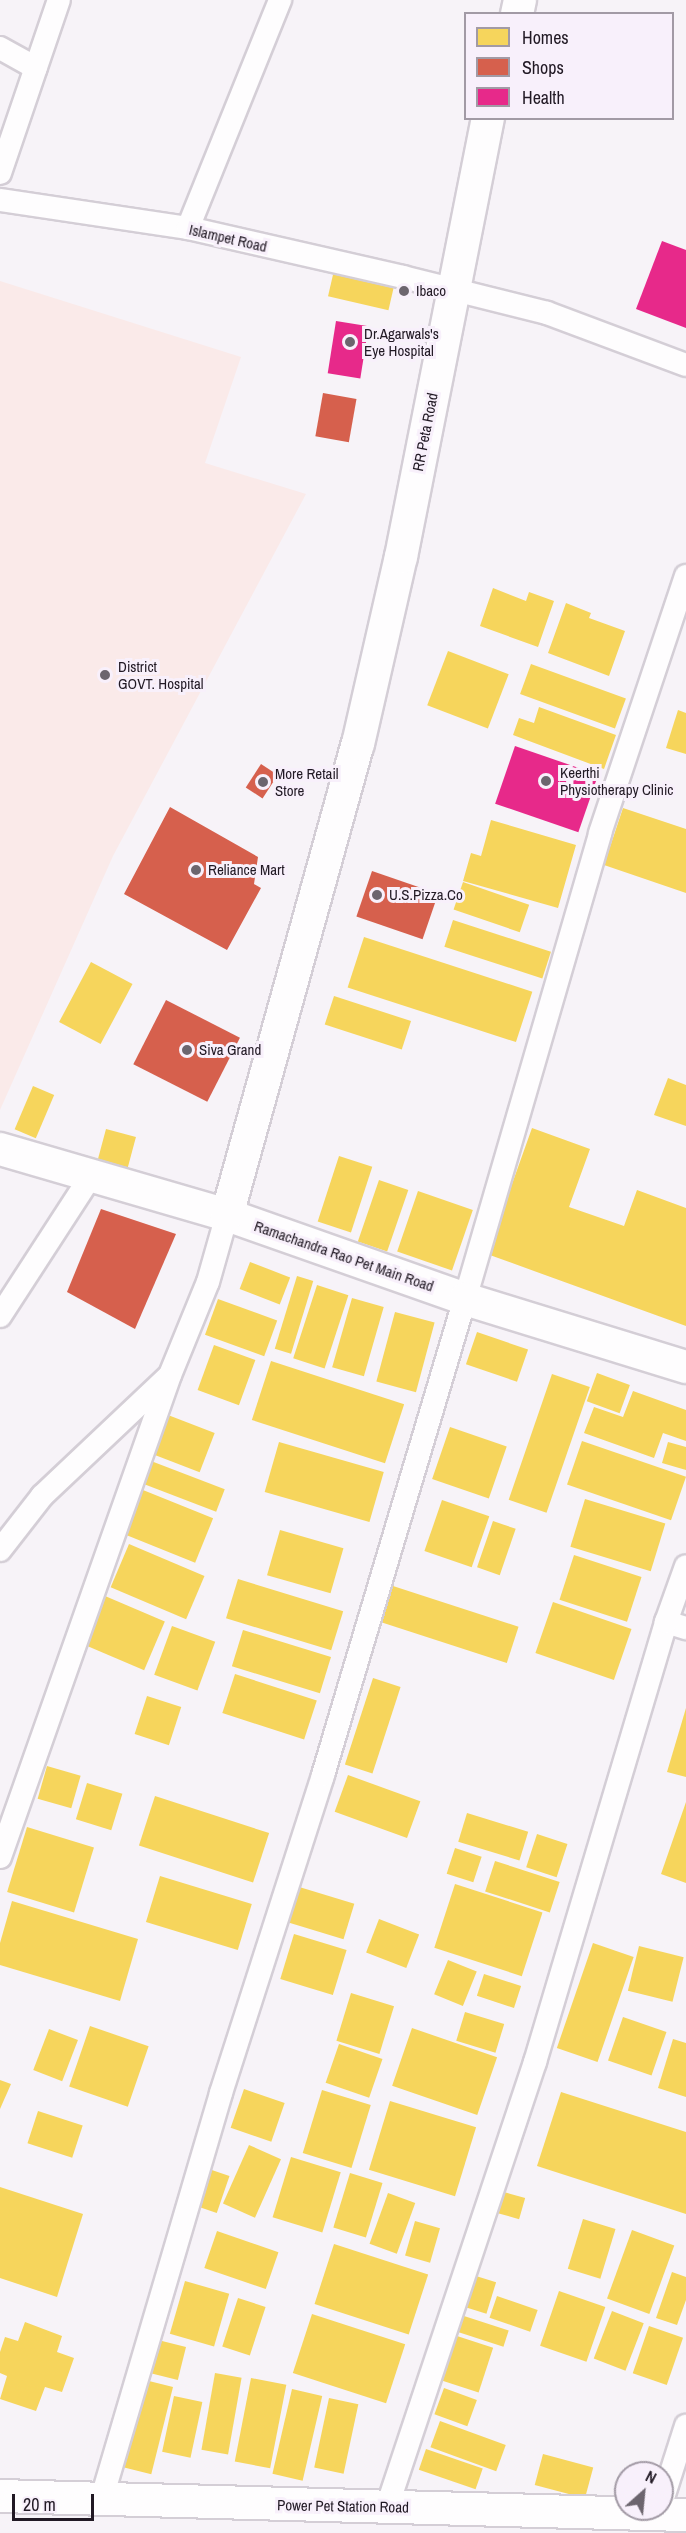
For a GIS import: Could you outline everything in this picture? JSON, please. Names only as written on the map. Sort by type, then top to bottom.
[{"type":"street","points":[[0,173],[59,0]]},
{"type":"street","points":[[188,228],[280,0]]},
{"type":"street","points":[[0,48],[36,68]]},
{"type":"street","name":"RR Peta Road","points":[[227,1215],[358,744],[401,557],[488,120]]},
{"type":"street","name":"Islampet Road","points":[[0,200],[188,228],[453,290],[547,313],[686,365]]},
{"type":"street","points":[[101,2501],[221,2093],[323,1775],[465,1299],[600,833],[686,576]]},
{"type":"street","name":"Ramachandra Rao Pet Main Road","points":[[0,1149],[227,1215],[465,1299],[686,1367]]},
{"type":"street","points":[[0,1316],[91,1176]]},
{"type":"street","points":[[0,1857],[170,1375],[208,1282],[227,1215]]},
{"type":"street","points":[[0,1550],[42,1496],[170,1375]]},
{"type":"street","points":[[387,2507],[535,2062],[676,1625],[686,1566]]},
{"type":"street","points":[[674,2476],[686,2426]]},
{"type":"street","name":"Power Pet Station Road","points":[[0,2496],[101,2501],[614,2509]]},
{"type":"shaded area","name":"District GOVT. Hospital","points":[[0,281],[241,357],[205,463],[306,494],[113,856],[0,1110]]},
{"type":"building: Homes","points":[[335,266],[395,280],[388,310],[328,296]]},
{"type":"building: Homes","points":[[493,588],[526,601],[529,592],[554,601],[538,647],[480,626]]},
{"type":"building: Homes","points":[[566,603],[591,613],[589,618],[625,631],[609,676],[548,653]]},
{"type":"building: Homes","points":[[448,651],[509,674],[488,728],[427,705]]},
{"type":"building: Homes","points":[[531,664],[626,699],[615,729],[520,694]]},
{"type":"building: Homes","points":[[539,707],[616,735],[604,769],[513,735],[519,718],[534,723]]},
{"type":"building: Homes","points":[[678,710],[686,713],[686,754],[666,748]]},
{"type":"building: Homes","points":[[623,808],[686,829],[686,893],[604,865]]},
{"type":"building: Homes","points":[[491,820],[576,845],[558,908],[463,881],[471,853],[481,856]]},
{"type":"building: Homes","points":[[463,882],[529,905],[520,932],[454,909]]},
{"type":"building: Homes","points":[[453,920],[551,952],[542,978],[444,947]]},
{"type":"building: Homes","points":[[364,937],[532,992],[516,1042],[348,987]]},
{"type":"building: Homes","points":[[91,962],[132,984],[101,1044],[59,1022]]},
{"type":"building: Homes","points":[[334,996],[411,1021],[402,1050],[325,1025]]},
{"type":"building: Homes","points":[[668,1078],[686,1085],[686,1126],[654,1115]]},
{"type":"building: Homes","points":[[33,1086],[54,1095],[36,1138],[15,1129]]},
{"type":"building: Homes","points":[[532,1128],[590,1149],[569,1207],[624,1226],[637,1190],[686,1208],[686,1326],[487,1254]]},
{"type":"building: Homes","points":[[106,1129],[136,1137],[128,1168],[98,1160]]},
{"type":"building: Homes","points":[[339,1156],[372,1167],[351,1232],[318,1222]]},
{"type":"building: Homes","points":[[379,1180],[408,1190],[387,1252],[358,1241]]},
{"type":"building: Homes","points":[[418,1191],[473,1210],[452,1270],[397,1252]]},
{"type":"building: Homes","points":[[250,1262],[290,1277],[280,1304],[240,1289]]},
{"type":"building: Homes","points":[[297,1276],[313,1281],[291,1354],[275,1349]]},
{"type":"building: Homes","points":[[317,1285],[348,1295],[325,1368],[293,1358]]},
{"type":"building: Homes","points":[[352,1298],[384,1307],[364,1376],[332,1367]]},
{"type":"building: Homes","points":[[218,1299],[277,1321],[264,1356],[205,1335]]},
{"type":"building: Homes","points":[[395,1312],[435,1323],[416,1392],[376,1382]]},
{"type":"building: Homes","points":[[477,1332],[528,1350],[517,1382],[466,1364]]},
{"type":"building: Homes","points":[[214,1345],[255,1360],[239,1405],[198,1390]]},
{"type":"building: Homes","points":[[271,1361],[404,1404],[385,1463],[252,1420]]},
{"type":"building: Homes","points":[[597,1373],[630,1385],[620,1413],[587,1401]]},
{"type":"building: Homes","points":[[552,1374],[590,1387],[547,1513],[509,1500]]},
{"type":"building: Homes","points":[[633,1391],[686,1410],[686,1441],[663,1433],[654,1458],[584,1433],[594,1407],[623,1417]]},
{"type":"building: Homes","points":[[168,1415],[215,1433],[200,1472],[153,1454]]},
{"type":"building: Homes","points":[[450,1427],[507,1447],[489,1499],[432,1479]]},
{"type":"building: Homes","points":[[582,1441],[686,1477],[671,1520],[567,1484]]},
{"type":"building: Homes","points":[[279,1442],[384,1472],[369,1522],[265,1492]]},
{"type":"building: Homes","points":[[668,1442],[686,1447],[686,1470],[662,1463]]},
{"type":"building: Homes","points":[[151,1461],[225,1489],[216,1512],[142,1483]]},
{"type":"building: Homes","points":[[138,1488],[213,1518],[195,1563],[120,1533]]},
{"type":"building: Homes","points":[[585,1499],[665,1524],[651,1571],[570,1547]]},
{"type":"building: Homes","points":[[442,1500],[489,1516],[472,1567],[424,1551]]},
{"type":"building: Homes","points":[[493,1521],[516,1529],[500,1575],[477,1567]]},
{"type":"building: Homes","points":[[280,1530],[343,1548],[330,1593],[267,1575]]},
{"type":"building: Homes","points":[[129,1544],[204,1576],[186,1619],[111,1587]]},
{"type":"building: Homes","points":[[574,1555],[642,1577],[627,1622],[559,1600]]},
{"type":"building: Homes","points":[[238,1579],[343,1611],[331,1650],[226,1618]]},
{"type":"building: Homes","points":[[393,1586],[519,1627],[507,1663],[381,1622]]},
{"type":"building: Homes","points":[[105,1596],[165,1621],[144,1670],[84,1645]]},
{"type":"building: Homes","points":[[553,1602],[631,1629],[614,1680],[535,1653]]},
{"type":"building: Homes","points":[[172,1626],[215,1642],[197,1691],[154,1675]]},
{"type":"building: Homes","points":[[243,1630],[331,1657],[320,1693],[232,1666]]},
{"type":"building: Homes","points":[[235,1674],[317,1701],[304,1740],[222,1713]]},
{"type":"building: Homes","points":[[373,1678],[401,1687],[372,1774],[345,1765]]},
{"type":"building: Homes","points":[[147,1696],[181,1707],[169,1745],[135,1734]]},
{"type":"building: Homes","points":[[686,1708],[686,1777],[667,1772]]},
{"type":"building: Homes","points":[[47,1766],[81,1776],[71,1808],[38,1799]]},
{"type":"building: Homes","points":[[348,1775],[420,1801],[407,1838],[335,1812]]},
{"type":"building: Homes","points":[[87,1783],[122,1794],[111,1830],[76,1819]]},
{"type":"building: Homes","points":[[155,1796],[269,1833],[253,1883],[139,1845]]},
{"type":"building: Homes","points":[[686,1802],[686,1883],[661,1874]]},
{"type":"building: Homes","points":[[467,1813],[528,1832],[519,1860],[458,1842]]},
{"type":"building: Homes","points":[[27,1827],[94,1847],[74,1912],[7,1892]]},
{"type":"building: Homes","points":[[537,1834],[567,1844],[557,1877],[526,1867]]},
{"type":"building: Homes","points":[[455,1848],[482,1857],[473,1882],[447,1874]]},
{"type":"building: Homes","points":[[495,1861],[560,1882],[550,1912],[485,1891]]},
{"type":"building: Homes","points":[[160,1876],[252,1904],[238,1950],[146,1922]]},
{"type":"building: Homes","points":[[455,1884],[542,1912],[522,1976],[434,1948]]},
{"type":"building: Homes","points":[[296,1886],[354,1904],[344,1939],[285,1921]]},
{"type":"building: Homes","points":[[12,1901],[138,1939],[120,2001],[0,1965],[0,1943]]},
{"type":"building: Homes","points":[[379,1919],[419,1934],[406,1968],[366,1953]]},
{"type":"building: Homes","points":[[294,1934],[347,1950],[333,1995],[280,1979]]},
{"type":"building: Homes","points":[[593,1943],[634,1957],[598,2062],[557,2048]]},
{"type":"building: Homes","points":[[639,1946],[684,1957],[673,2002],[628,1991]]},
{"type":"building: Homes","points":[[448,1960],[477,1972],[463,2006],[434,1994]]},
{"type":"building: Homes","points":[[484,1974],[521,1986],[514,2008],[477,1996]]},
{"type":"building: Homes","points":[[351,1993],[394,2006],[379,2054],[336,2041]]},
{"type":"building: Homes","points":[[465,2012],[504,2024],[495,2053],[456,2041]]},
{"type":"building: Homes","points":[[623,2017],[666,2032],[652,2075],[608,2060]]},
{"type":"building: Homes","points":[[90,2026],[149,2046],[128,2107],[69,2087]]},
{"type":"building: Homes","points":[[412,2028],[497,2057],[477,2115],[392,2086]]},
{"type":"building: Homes","points":[[49,2029],[78,2040],[62,2081],[33,2070]]},
{"type":"building: Homes","points":[[673,2039],[686,2043],[686,2097],[658,2088]]},
{"type":"building: Homes","points":[[339,2044],[382,2059],[369,2098],[326,2083]]},
{"type":"building: Homes","points":[[0,2080],[11,2084],[0,2109]]},
{"type":"building: Homes","points":[[244,2089],[285,2103],[271,2142],[231,2128]]},
{"type":"building: Homes","points":[[322,2090],[371,2105],[351,2168],[303,2153]]},
{"type":"building: Homes","points":[[561,2092],[686,2132],[686,2214],[537,2166]]},
{"type":"building: Homes","points":[[390,2101],[476,2127],[455,2196],[369,2170]]},
{"type":"building: Homes","points":[[38,2111],[83,2126],[72,2158],[27,2143]]},
{"type":"building: Homes","points":[[249,2145],[281,2159],[255,2218],[223,2203]]},
{"type":"building: Homes","points":[[291,2157],[341,2172],[322,2232],[273,2217]]},
{"type":"building: Homes","points":[[203,2167],[229,2176],[217,2213],[190,2204]]},
{"type":"building: Homes","points":[[350,2173],[383,2183],[366,2237],[333,2228]]},
{"type":"building: Homes","points":[[0,2187],[83,2214],[57,2297],[0,2278]]},
{"type":"building: Homes","points":[[504,2192],[525,2198],[519,2219],[498,2213]]},
{"type":"building: Homes","points":[[388,2193],[415,2203],[397,2254],[370,2244]]},
{"type":"building: Homes","points":[[583,2219],[616,2229],[600,2279],[568,2269]]},
{"type":"building: Homes","points":[[415,2221],[440,2228],[430,2263],[405,2256]]},
{"type":"building: Homes","points":[[632,2230],[674,2245],[649,2314],[607,2299]]},
{"type":"building: Homes","points":[[217,2231],[278,2252],[266,2289],[204,2268]]},
{"type":"building: Homes","points":[[334,2244],[428,2275],[409,2335],[315,2304]]},
{"type":"building: Homes","points":[[672,2272],[686,2277],[686,2300],[677,2325],[656,2318]]},
{"type":"building: Homes","points":[[476,2276],[496,2282],[486,2314],[466,2308]]},
{"type":"building: Homes","points":[[185,2281],[229,2294],[214,2347],[170,2334]]},
{"type":"building: Homes","points":[[559,2291],[605,2307],[586,2362],[540,2346]]},
{"type":"building: Homes","points":[[497,2296],[538,2310],[530,2332],[490,2318]]},
{"type":"building: Homes","points":[[238,2298],[266,2307],[250,2355],[222,2347]]},
{"type":"building: Homes","points":[[612,2311],[644,2323],[625,2371],[594,2359]]},
{"type":"building: Homes","points":[[312,2314],[405,2344],[386,2403],[293,2373]]},
{"type":"building: Homes","points":[[464,2316],[509,2331],[503,2347],[459,2332]]},
{"type":"building: Homes","points":[[25,2322],[62,2336],[57,2352],[74,2358],[62,2392],[45,2387],[36,2411],[0,2399],[7,2376],[0,2373],[0,2352],[5,2337],[18,2341]]},
{"type":"building: Homes","points":[[649,2326],[683,2338],[667,2385],[633,2373]]},
{"type":"building: Homes","points":[[457,2336],[493,2348],[479,2392],[442,2381]]},
{"type":"building: Homes","points":[[154,2339],[186,2347],[178,2380],[146,2372]]},
{"type":"building: Homes","points":[[215,2373],[242,2378],[228,2455],[201,2450]]},
{"type":"building: Homes","points":[[251,2378],[286,2385],[270,2468],[235,2461]]},
{"type":"building: Homes","points":[[141,2379],[173,2387],[151,2474],[119,2466]]},
{"type":"building: Homes","points":[[444,2388],[477,2400],[467,2426],[434,2414]]},
{"type":"building: Homes","points":[[292,2389],[322,2396],[303,2481],[272,2474]]},
{"type":"building: Homes","points":[[174,2396],[202,2402],[191,2458],[162,2452]]},
{"type":"building: Homes","points":[[329,2398],[358,2404],[344,2474],[314,2467]]},
{"type":"building: Homes","points":[[440,2421],[506,2445],[496,2471],[430,2447]]},
{"type":"building: Homes","points":[[426,2449],[483,2469],[476,2489],[419,2470]]},
{"type":"building: Homes","points":[[543,2454],[593,2467],[585,2498],[535,2485]]},
{"type":"building: Shops","points":[[323,393],[356,399],[349,442],[315,436]]},
{"type":"building: Shops","name":"More Retail Store","points":[[261,764],[278,775],[263,798],[246,787]]},
{"type":"building: Shops","name":"Reliance Mart","points":[[170,807],[258,857],[254,884],[261,888],[227,950],[124,894]]},
{"type":"building: Shops","points":[[372,871],[438,894],[423,939],[356,916]]},
{"type":"building: Shops","name":"Siva Grand","points":[[166,1000],[240,1038],[207,1102],[133,1064]]},
{"type":"building: Shops","points":[[101,1209],[176,1234],[135,1329],[67,1292]]},
{"type":"building: Health","points":[[662,241],[686,250],[686,328],[636,309]]},
{"type":"building: Health","points":[[336,321],[369,326],[360,379],[328,373]]},
{"type":"building: Health","points":[[515,746],[598,775],[578,832],[495,804]]},
{"type":"place","name":"Ibaco","points":[[404,291]]},
{"type":"place","name":"Dr.Agarwals's Eye Hospital","points":[[350,342]]},
{"type":"place","name":"District GOVT. Hospital","points":[[105,675]]},
{"type":"place","name":"Keerthi Physiotherapy Clinic","points":[[546,781]]},
{"type":"place","name":"More Retail Store","points":[[263,782]]},
{"type":"place","name":"Reliance Mart","points":[[196,870]]},
{"type":"place","name":"U.S.Pizza.Co","points":[[377,895]]},
{"type":"place","name":"Siva Grand","points":[[187,1050]]}]
